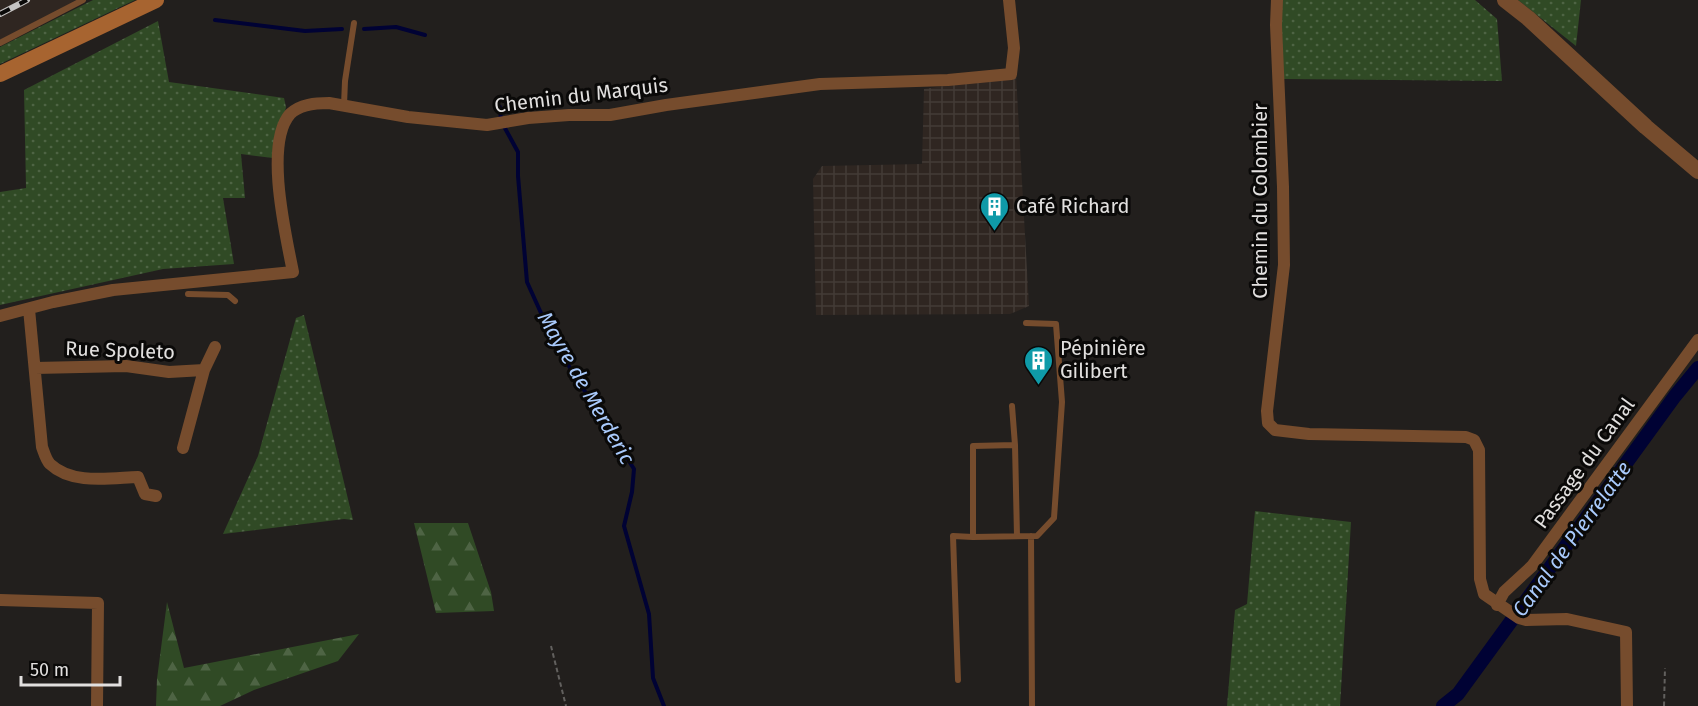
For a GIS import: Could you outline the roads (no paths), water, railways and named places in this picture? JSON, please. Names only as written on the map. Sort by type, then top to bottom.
[{"type":"main road","points":[[0,74],[156,0]]},
{"type":"street","name":"Chemin du Marquis","points":[[0,316],[113,290],[293,272],[282,212],[277,151],[282,130],[290,114],[300,107],[317,103],[447,123],[487,125],[569,115],[610,115],[819,84],[948,80],[1011,74],[1014,48],[1009,0]]},
{"type":"street","name":"Chemin du Colombier","points":[[1277,0],[1284,264],[1267,411],[1268,423],[1275,430],[1309,434],[1466,437],[1474,440],[1479,450],[1480,579],[1484,594],[1513,615],[1526,620],[1568,619],[1626,632],[1627,706]]},
{"type":"street","points":[[1505,0],[1698,171]]},
{"type":"street","points":[[29,309],[42,447],[49,463],[67,475],[88,478],[138,477],[145,494],[156,496]]},
{"type":"street","name":"Passage du Canal","points":[[1497,605],[1504,592],[1532,566],[1698,340]]},
{"type":"street","points":[[183,448],[204,370],[215,347]]},
{"type":"street","name":"Rue Spoleto","points":[[35,368],[126,366],[169,372],[204,370]]},
{"type":"street","points":[[0,600],[98,603],[102,706]]},
{"type":"lane","points":[[0,43],[82,0]]},
{"type":"lane","points":[[344,106],[345,81],[354,23]]},
{"type":"lane","points":[[188,294],[228,295],[235,300]]},
{"type":"lane","points":[[958,680],[953,536],[1037,536],[1054,518],[1062,402],[1056,324],[1026,323]]},
{"type":"lane","points":[[1012,406],[1017,536]]},
{"type":"lane","points":[[974,537],[973,446],[1015,445]]},
{"type":"lane","points":[[1031,536],[1032,706]]},
{"type":"waterway","name":"Mayre de Merderic","points":[[215,20],[305,31],[342,29]]},
{"type":"waterway","name":"Mayre de Merderic","points":[[364,29],[396,27],[425,35]]},
{"type":"waterway","name":"Mayre de Merderic","points":[[500,107],[501,121],[518,152],[527,282],[555,344],[634,469],[632,492],[624,526],[649,614],[653,678],[664,706]]},
{"type":"waterway","name":"Canal de Pierrelatte","points":[[1443,706],[1458,694],[1675,396],[1698,368]]},
{"type":"railway","points":[[0,14],[27,0]]},
{"type":"place","name":"Café Richard","points":[[995,232]]},
{"type":"place","name":"Pépinière Gilibert","points":[[1039,386]]}]
